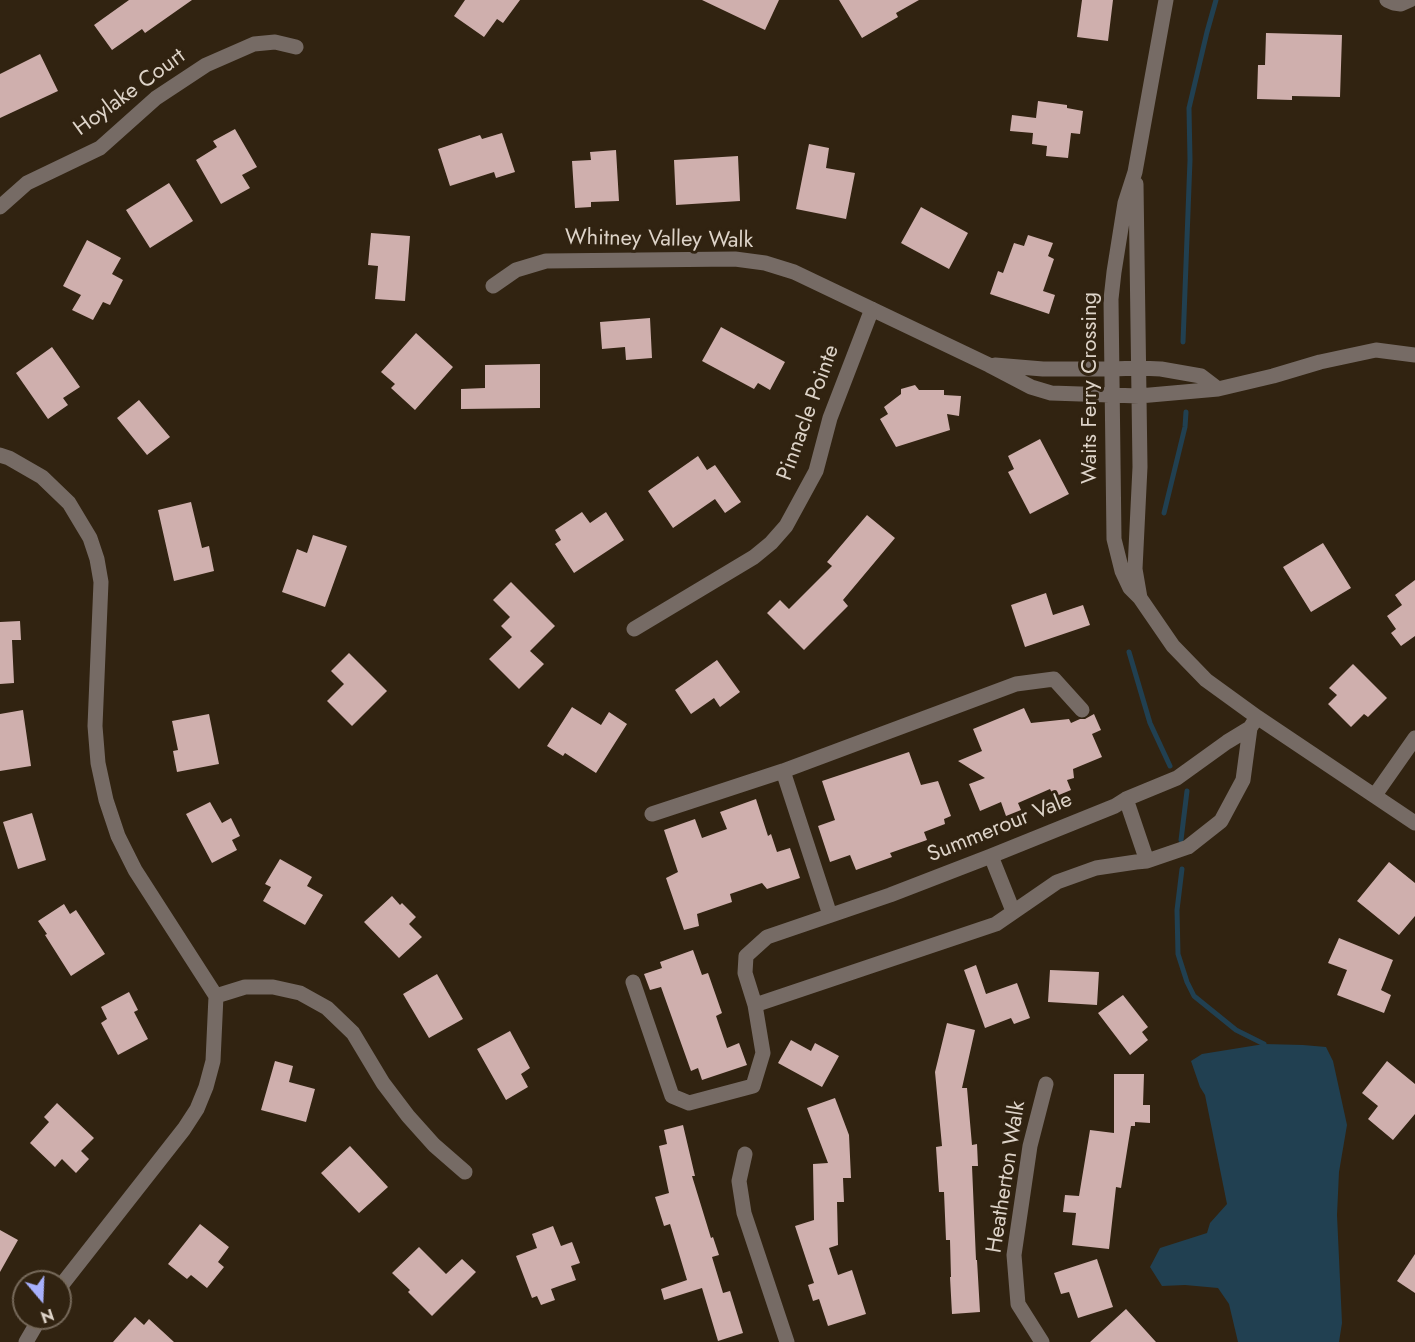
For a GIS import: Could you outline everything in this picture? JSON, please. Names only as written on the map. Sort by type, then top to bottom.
[{"type":"street","name":"Waits Ferry Crossing","points":[[1166,0],[1135,172],[1125,203],[1111,299],[1114,539],[1122,571],[1130,588],[1140,598],[1173,646],[1253,723],[1375,795],[1415,823]]},
{"type":"street","points":[[1387,0],[1401,4],[1410,0]]},
{"type":"street","name":"Hoylake Court","points":[[0,207],[27,183],[100,148],[156,98],[206,65],[254,44],[275,42],[296,46]]},
{"type":"street","name":"Waits Ferry Crossing","points":[[1135,172],[1140,467],[1135,569],[1140,598]]},
{"type":"street","name":"Whitney Valley Walk","points":[[493,286],[516,270],[546,261],[735,260],[765,263],[794,272],[989,364],[1030,387],[1051,393],[1139,396],[1218,389],[1376,350],[1415,355]]},
{"type":"street","name":"Pinnacle Pointe","points":[[634,629],[754,557],[786,526],[816,471],[830,418],[872,309]]},
{"type":"street","name":"Whitney Valley Walk","points":[[989,364],[1043,369],[1161,369],[1201,376],[1218,389]]},
{"type":"street","points":[[0,455],[42,477],[69,503],[90,538],[101,582],[95,726],[98,763],[106,800],[118,836],[135,870],[216,996],[213,1061],[206,1087],[196,1109],[177,1138],[72,1272]]},
{"type":"street","points":[[652,814],[783,771],[1017,684],[1054,679],[1082,710]]},
{"type":"street","points":[[633,982],[672,1096],[689,1103],[753,1086],[763,1053],[755,1005],[996,924],[1057,882],[1096,868],[1147,861],[1188,847],[1221,821],[1243,780],[1253,723]]},
{"type":"street","name":"Summerour Vale","points":[[755,1005],[745,973],[746,956],[767,937],[890,895],[1115,806],[1126,799],[1177,778],[1253,723]]},
{"type":"street","points":[[1375,795],[1415,738]]},
{"type":"street","points":[[783,771],[830,915]]},
{"type":"street","points":[[1126,799],[1147,861]]},
{"type":"street","points":[[991,856],[1013,911]]},
{"type":"street","points":[[216,996],[245,987],[273,987],[300,993],[327,1008],[353,1032],[383,1083],[408,1116],[434,1145],[465,1172]]},
{"type":"street","name":"Heatherton Walk","points":[[1042,1342],[1018,1304],[1014,1255],[1030,1146],[1046,1084]]},
{"type":"street","points":[[745,1154],[739,1181],[744,1213],[787,1342]]},
{"type":"water","points":[[1264,1044],[1326,1047],[1333,1061],[1347,1125],[1339,1172],[1337,1215],[1342,1323],[1339,1342],[1238,1342],[1229,1304],[1218,1288],[1185,1285],[1162,1286],[1150,1267],[1160,1248],[1207,1233],[1210,1223],[1227,1204],[1205,1095],[1191,1061],[1202,1054]]},
{"type":"building","points":[[129,0],[192,0],[145,33],[142,29],[112,50],[94,25]]},
{"type":"building","points":[[465,0],[520,0],[503,23],[497,19],[484,37],[454,16]]},
{"type":"building","points":[[702,0],[779,0],[765,30]]},
{"type":"building","points":[[839,0],[919,0],[896,13],[898,17],[862,38]]},
{"type":"building","points":[[1082,0],[1113,0],[1108,41],[1077,37]]},
{"type":"building","points":[[1266,33],[1342,35],[1340,97],[1292,96],[1292,100],[1257,99],[1258,65],[1265,65]]},
{"type":"building","points":[[40,54],[58,91],[0,118],[0,74]]},
{"type":"building","points":[[1038,101],[1067,105],[1067,108],[1083,111],[1080,134],[1071,133],[1068,158],[1046,156],[1047,146],[1032,144],[1033,133],[1010,131],[1012,115],[1036,118]]},
{"type":"building","points":[[235,129],[257,167],[242,175],[250,188],[221,204],[196,160],[217,147],[213,141]]},
{"type":"building","points":[[502,133],[515,172],[496,178],[494,172],[450,186],[438,149],[480,135],[482,139]]},
{"type":"building","points":[[809,144],[829,148],[826,168],[855,173],[846,219],[796,209]]},
{"type":"building","points":[[616,150],[619,201],[591,202],[591,207],[575,208],[572,161],[591,160],[590,152]]},
{"type":"building","points":[[738,156],[740,201],[676,205],[674,160]]},
{"type":"building","points":[[169,183],[193,221],[150,248],[126,210]]},
{"type":"building","points":[[921,207],[968,233],[949,269],[901,243]]},
{"type":"building","points":[[371,233],[410,236],[405,301],[375,299],[378,266],[368,265]]},
{"type":"building","points":[[1028,235],[1053,243],[1048,256],[1054,259],[1043,291],[1055,295],[1049,314],[990,294],[998,271],[1003,273],[1014,243],[1024,246]]},
{"type":"building","points":[[87,240],[121,258],[112,274],[123,280],[110,305],[103,302],[93,320],[72,310],[81,295],[63,286]]},
{"type":"building","points":[[650,318],[652,358],[626,360],[625,347],[602,349],[600,322]]},
{"type":"building","points":[[721,327],[785,362],[770,390],[758,383],[754,389],[702,361]]},
{"type":"building","points":[[416,333],[453,367],[415,410],[391,388],[395,384],[381,372]]},
{"type":"building","points":[[52,347],[80,387],[63,398],[68,405],[48,419],[16,373]]},
{"type":"building","points":[[540,364],[540,408],[461,409],[461,389],[485,388],[485,365]]},
{"type":"building","points":[[915,385],[919,390],[944,390],[944,395],[961,396],[959,416],[947,414],[950,430],[896,447],[880,419],[888,414],[884,407],[901,394],[901,389]]},
{"type":"building","points":[[139,400],[170,437],[147,455],[117,418]]},
{"type":"building","points":[[1040,439],[1069,494],[1030,514],[1008,472],[1014,469],[1008,456]]},
{"type":"building","points":[[698,456],[707,470],[715,465],[741,502],[725,513],[715,499],[673,528],[648,491]]},
{"type":"building","points":[[191,502],[202,548],[209,546],[214,571],[174,581],[158,510]]},
{"type":"building","points":[[582,512],[590,523],[606,512],[624,540],[574,573],[555,544],[561,540],[555,530]]},
{"type":"building","points":[[867,515],[895,538],[843,600],[848,606],[804,650],[767,613],[780,600],[789,609],[832,566],[827,562]]},
{"type":"building","points":[[313,535],[347,546],[325,607],[282,592],[297,549],[307,553]]},
{"type":"building","points":[[1323,543],[1351,588],[1311,612],[1283,567]]},
{"type":"building","points":[[1415,580],[1415,636],[1401,646],[1391,633],[1396,629],[1387,616],[1402,605],[1395,595]]},
{"type":"building","points":[[511,582],[555,626],[530,651],[544,664],[519,689],[489,659],[512,637],[501,626],[510,617],[493,600]]},
{"type":"building","points":[[1046,593],[1053,615],[1083,605],[1090,625],[1025,647],[1011,605]]},
{"type":"building","points":[[20,621],[21,640],[12,640],[14,683],[0,684],[0,622]]},
{"type":"building","points":[[349,653],[387,691],[352,726],[327,701],[344,684],[331,671]]},
{"type":"building","points":[[717,660],[740,692],[720,707],[714,698],[691,714],[675,690]]},
{"type":"building","points":[[1353,664],[1387,698],[1368,717],[1364,714],[1351,727],[1328,704],[1337,695],[1329,688]]},
{"type":"building","points":[[572,707],[601,725],[609,712],[627,724],[596,773],[565,753],[563,756],[547,746]]},
{"type":"building","points":[[1024,708],[1031,723],[1069,719],[1071,723],[1094,714],[1101,730],[1092,734],[1102,757],[1073,769],[1074,778],[1067,780],[1071,790],[1054,797],[1050,789],[1018,803],[1021,810],[1006,816],[1001,802],[980,811],[969,784],[985,778],[958,761],[982,751],[973,729]]},
{"type":"building","points":[[23,710],[31,766],[0,771],[0,714]]},
{"type":"building","points":[[209,714],[219,764],[177,772],[173,751],[178,750],[172,721]]},
{"type":"building","points":[[909,752],[921,785],[938,781],[951,816],[944,819],[945,824],[924,832],[927,840],[890,853],[892,857],[856,870],[850,855],[830,862],[818,826],[835,820],[822,781]]},
{"type":"building","points":[[756,799],[768,836],[771,834],[777,852],[790,848],[800,878],[767,889],[762,883],[730,894],[732,902],[697,914],[699,926],[684,930],[666,878],[678,872],[664,830],[695,819],[702,838],[727,829],[720,812]]},
{"type":"building","points":[[210,802],[222,823],[231,818],[240,836],[232,840],[237,850],[212,863],[186,814]]},
{"type":"building","points":[[32,813],[46,860],[18,869],[3,822]]},
{"type":"building","points":[[280,859],[312,877],[307,886],[323,895],[305,925],[263,901],[271,887],[265,884]]},
{"type":"building","points":[[1389,862],[1415,883],[1415,916],[1399,935],[1357,901]]},
{"type":"building","points":[[392,896],[416,917],[409,924],[422,937],[399,958],[364,922]]},
{"type":"building","points":[[64,904],[70,914],[76,910],[105,954],[71,976],[38,921]]},
{"type":"building","points":[[1339,938],[1393,960],[1381,990],[1391,995],[1384,1013],[1337,995],[1347,970],[1328,963]]},
{"type":"building","points":[[693,950],[702,975],[708,973],[722,1013],[716,1016],[727,1048],[739,1043],[747,1065],[702,1080],[698,1068],[691,1071],[661,987],[650,990],[644,974],[662,968],[660,962]]},
{"type":"building","points":[[976,965],[986,994],[1017,983],[1030,1018],[1014,1024],[1011,1018],[985,1028],[964,970]]},
{"type":"building","points":[[1050,970],[1099,972],[1097,1005],[1048,1002]]},
{"type":"building","points":[[437,974],[463,1019],[429,1038],[403,994]]},
{"type":"building","points":[[129,992],[138,1010],[134,1012],[148,1039],[118,1055],[101,1023],[107,1019],[101,1007]]},
{"type":"building","points":[[1123,995],[1148,1027],[1142,1032],[1148,1040],[1130,1055],[1098,1013]]},
{"type":"building","points":[[947,1023],[975,1030],[962,1088],[967,1088],[972,1145],[977,1144],[978,1166],[972,1166],[980,1312],[952,1314],[950,1240],[946,1240],[944,1192],[939,1192],[936,1147],[942,1146],[935,1072]]},
{"type":"building","points":[[510,1031],[530,1068],[521,1074],[528,1087],[506,1100],[477,1049]]},
{"type":"building","points":[[791,1040],[811,1051],[815,1043],[839,1056],[822,1087],[778,1063]]},
{"type":"building","points":[[275,1061],[293,1066],[289,1082],[315,1089],[306,1122],[261,1110]]},
{"type":"building","points":[[1387,1061],[1415,1084],[1415,1114],[1393,1140],[1368,1119],[1378,1106],[1362,1093]]},
{"type":"building","points":[[1114,1074],[1144,1074],[1143,1105],[1150,1105],[1150,1123],[1135,1122],[1135,1126],[1131,1126],[1121,1188],[1116,1187],[1109,1249],[1072,1245],[1076,1213],[1063,1212],[1065,1195],[1079,1196],[1090,1130],[1114,1133]]},
{"type":"building","points":[[835,1098],[849,1135],[851,1178],[843,1178],[844,1202],[837,1202],[838,1245],[829,1248],[838,1275],[852,1270],[866,1314],[828,1326],[819,1299],[813,1301],[808,1285],[814,1283],[795,1226],[814,1220],[813,1164],[828,1163],[807,1108]]},
{"type":"building","points":[[57,1103],[94,1138],[81,1151],[89,1159],[76,1173],[62,1159],[55,1167],[30,1143],[49,1122],[44,1117]]},
{"type":"building","points":[[683,1125],[695,1176],[692,1176],[711,1238],[713,1237],[719,1255],[712,1257],[723,1293],[730,1291],[743,1333],[718,1341],[702,1288],[664,1300],[661,1289],[687,1280],[670,1224],[664,1226],[655,1197],[669,1193],[659,1146],[667,1144],[664,1130]]},
{"type":"building","points":[[350,1146],[388,1187],[359,1213],[321,1173]]},
{"type":"building","points":[[200,1224],[229,1247],[218,1262],[224,1267],[207,1288],[191,1275],[187,1279],[168,1264]]},
{"type":"building","points":[[553,1226],[561,1246],[572,1242],[580,1263],[571,1266],[576,1280],[551,1289],[555,1300],[541,1305],[537,1296],[532,1298],[516,1256],[537,1248],[532,1234]]},
{"type":"building","points":[[0,1230],[18,1240],[0,1272]]},
{"type":"building","points":[[419,1247],[446,1274],[462,1259],[476,1272],[432,1316],[392,1273]]},
{"type":"building","points":[[1415,1254],[1415,1293],[1397,1281]]},
{"type":"building","points":[[1097,1259],[1113,1307],[1078,1318],[1069,1292],[1061,1294],[1054,1273]]},
{"type":"building","points":[[1126,1309],[1156,1342],[1090,1342]]},
{"type":"building","points":[[135,1317],[144,1325],[149,1319],[174,1342],[113,1342]]},
{"type":"waterway","points":[[1183,342],[1190,160],[1189,108],[1216,0]]},
{"type":"waterway","points":[[1164,513],[1185,427],[1186,412]]},
{"type":"waterway","points":[[1129,652],[1150,723],[1170,766]]},
{"type":"waterway","points":[[1181,840],[1187,791]]},
{"type":"waterway","points":[[1182,869],[1177,910],[1178,954],[1187,982],[1194,996],[1236,1030],[1264,1044]]}]
